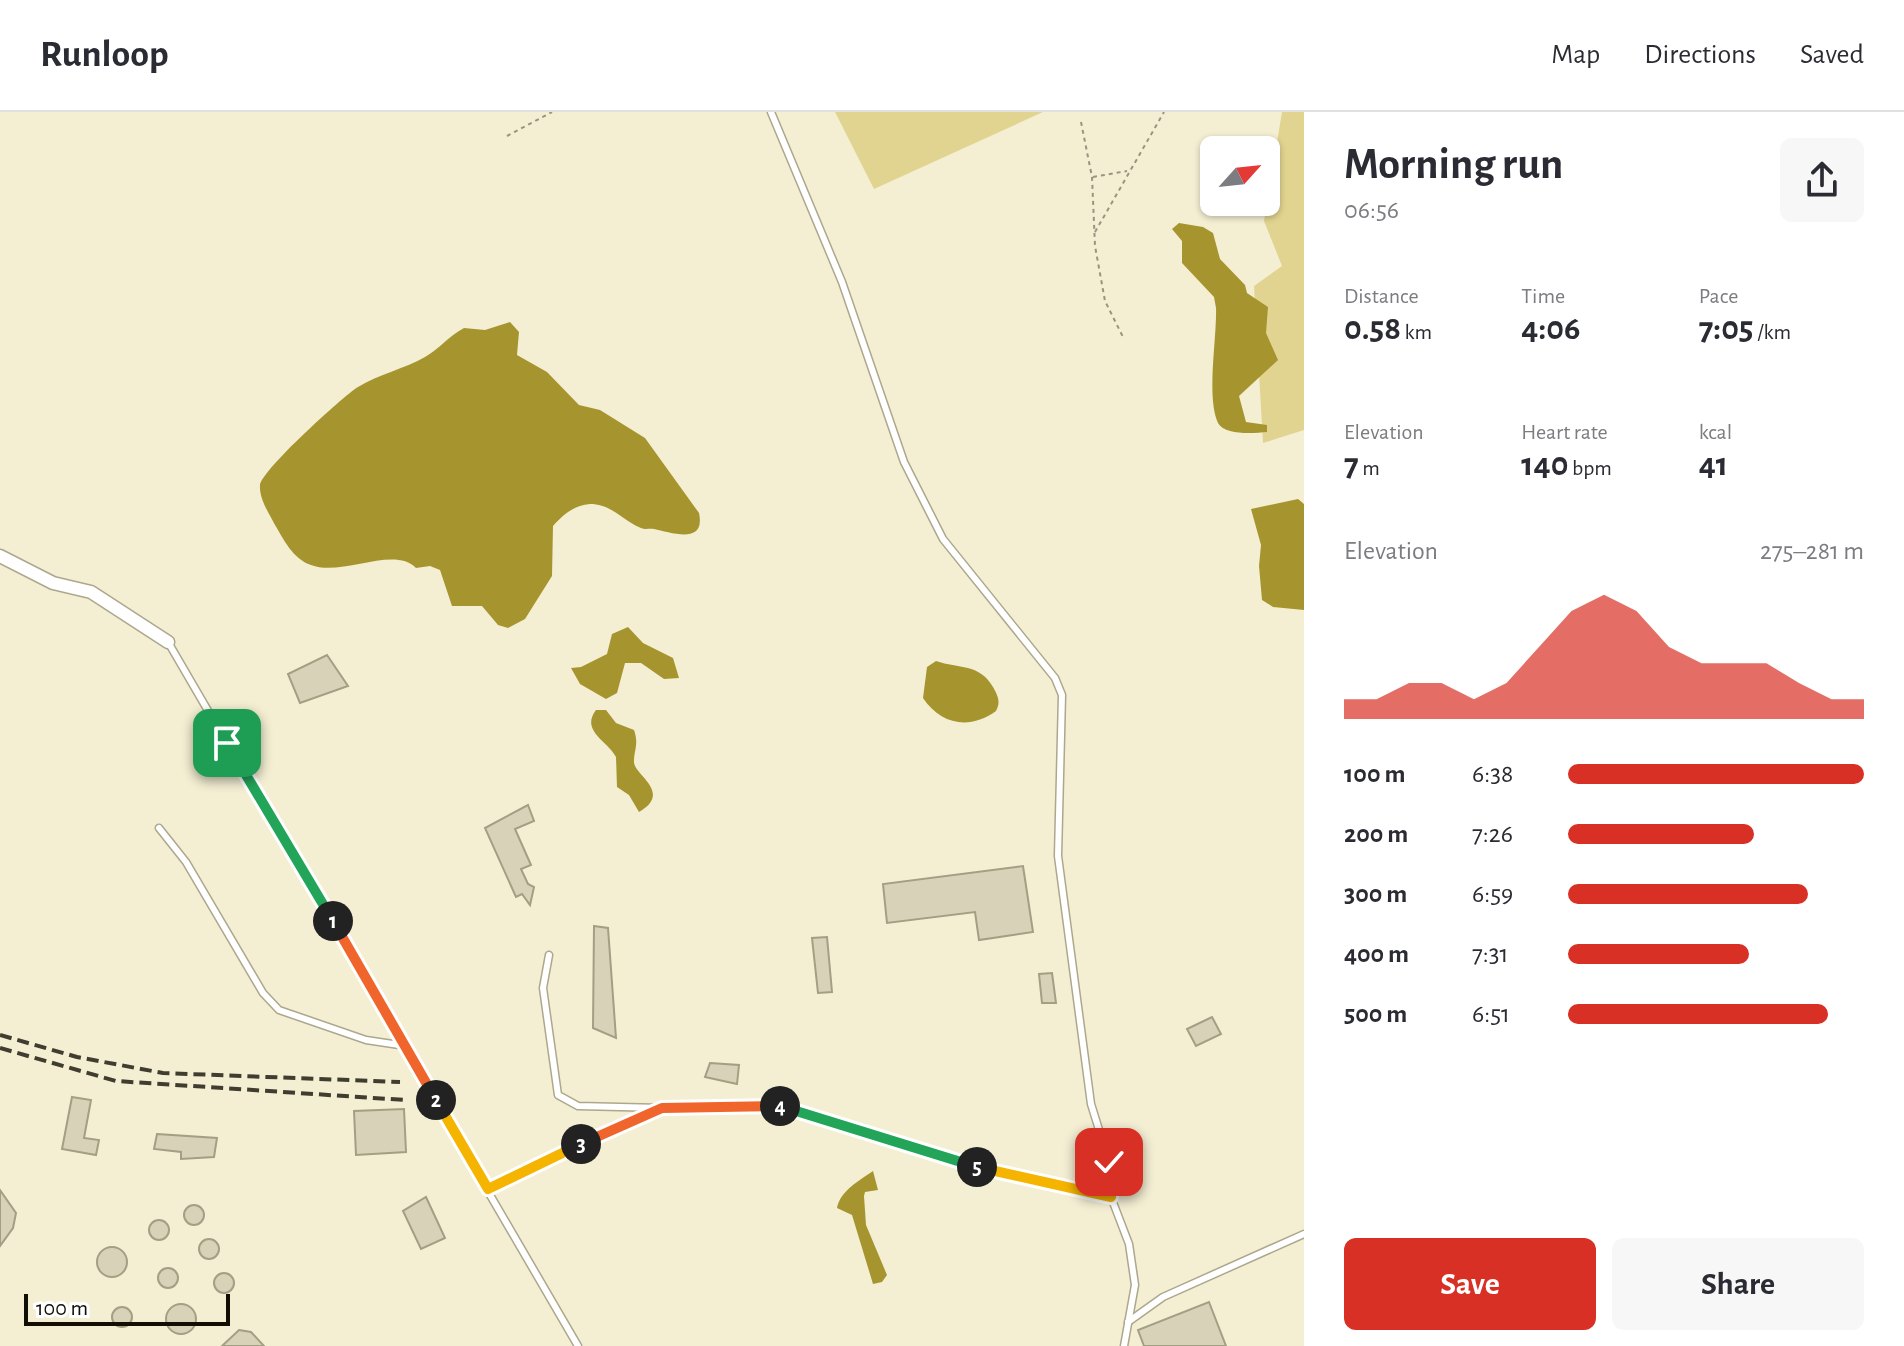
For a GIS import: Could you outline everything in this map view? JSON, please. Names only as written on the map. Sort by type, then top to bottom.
[{"type":"street","points":[[0,556],[53,583],[91,592],[168,642]]},
{"type":"lane","points":[[771,112],[842,282],[904,462],[943,539],[1055,678],[1062,695],[1058,856],[1091,1104],[1109,1162],[1111,1197],[1129,1244],[1135,1285],[1124,1346]]},
{"type":"lane","points":[[168,642],[578,1346]]},
{"type":"lane","points":[[159,828],[186,862],[263,993],[279,1010],[366,1040],[406,1046]]},
{"type":"lane","points":[[549,955],[543,988],[558,1095],[578,1106],[662,1108],[773,1104],[836,1121],[943,1159],[1111,1197]]},
{"type":"lane","points":[[488,1189],[662,1108]]},
{"type":"lane","points":[[1128,1322],[1163,1297],[1304,1234]]},
{"type":"path","points":[[507,136],[552,112]]},
{"type":"path","points":[[1094,233],[1127,171],[1164,112]]},
{"type":"path","points":[[1081,122],[1092,177],[1094,233],[1105,301],[1123,337]]},
{"type":"path","points":[[1092,177],[1127,171]]},
{"type":"shaded area","points":[[835,112],[1043,112],[874,189]]},
{"type":"shaded area","points":[[1282,112],[1304,112],[1304,430],[1263,443],[1254,286],[1282,266],[1264,221],[1265,216],[1280,216],[1278,136]]},
{"type":"shaded area","points":[[1179,223],[1203,227],[1213,233],[1220,259],[1245,285],[1247,293],[1268,307],[1266,333],[1278,360],[1239,396],[1246,422],[1267,425],[1267,432],[1233,432],[1218,423],[1213,398],[1214,297],[1182,263],[1182,241],[1172,229]]},
{"type":"shaded area","points":[[510,322],[519,332],[517,355],[547,372],[579,405],[600,410],[645,438],[699,513],[697,530],[677,534],[645,529],[598,505],[574,508],[553,526],[552,576],[525,619],[508,628],[498,625],[482,606],[452,606],[440,570],[430,566],[416,568],[406,562],[381,560],[324,568],[299,558],[282,537],[261,495],[260,485],[274,465],[320,418],[358,387],[425,357],[464,328],[485,330]]},
{"type":"shaded area","points":[[1298,499],[1304,504],[1304,610],[1273,607],[1262,600],[1261,545],[1251,509]]},
{"type":"shaded area","points":[[628,627],[643,643],[673,658],[679,678],[664,679],[641,663],[625,663],[617,693],[606,699],[580,684],[571,668],[581,667],[607,654],[612,634]]},
{"type":"shaded area","points":[[936,661],[975,670],[987,679],[997,696],[996,711],[976,721],[966,722],[956,722],[938,714],[923,698],[927,667]]},
{"type":"shaded area","points":[[596,710],[606,710],[616,723],[634,730],[634,762],[649,784],[653,798],[639,812],[629,795],[617,787],[616,757],[591,724]]},
{"type":"shaded area","points":[[873,1171],[878,1190],[865,1192],[866,1225],[887,1275],[882,1282],[873,1284],[852,1215],[837,1208],[846,1191]]},
{"type":"building","points":[[327,655],[348,686],[300,703],[288,674]]},
{"type":"building","points":[[528,805],[534,821],[515,829],[531,865],[521,869],[528,884],[534,887],[530,905],[522,894],[516,897],[485,828]]},
{"type":"building","points":[[1023,866],[1033,932],[979,940],[975,912],[887,923],[883,884]]},
{"type":"building","points":[[594,926],[608,928],[616,1038],[593,1028]]},
{"type":"building","points":[[827,937],[832,992],[818,993],[812,938]]},
{"type":"building","points":[[1052,973],[1056,1003],[1042,1003],[1039,974]]},
{"type":"building","points":[[1212,1017],[1221,1034],[1196,1046],[1187,1029]]},
{"type":"building","points":[[710,1063],[739,1065],[737,1084],[705,1077]]},
{"type":"building","points":[[72,1097],[91,1100],[84,1138],[99,1140],[96,1155],[62,1149]]},
{"type":"building","points":[[404,1109],[406,1152],[356,1155],[354,1111]]},
{"type":"building","points":[[157,1134],[217,1138],[214,1157],[181,1159],[181,1152],[154,1149]]},
{"type":"building","points":[[0,1190],[16,1213],[13,1228],[0,1246]]},
{"type":"building","points":[[426,1197],[445,1238],[421,1249],[403,1211]]},
{"type":"building","points":[[194,1205],[201,1208],[204,1215],[201,1222],[194,1225],[187,1222],[184,1215],[187,1208]]},
{"type":"building","points":[[159,1220],[166,1223],[169,1230],[166,1237],[159,1240],[152,1237],[149,1230],[152,1223]]},
{"type":"building","points":[[209,1239],[216,1242],[219,1249],[216,1256],[209,1259],[202,1256],[199,1249],[202,1242]]},
{"type":"building","points":[[112,1247],[118,1248],[126,1256],[126,1268],[118,1276],[112,1277],[106,1276],[98,1268],[97,1262],[98,1256],[106,1248]]},
{"type":"building","points":[[168,1268],[175,1271],[178,1278],[175,1285],[168,1288],[161,1285],[158,1278],[161,1271]]},
{"type":"building","points":[[224,1273],[231,1276],[234,1283],[231,1290],[224,1293],[217,1290],[214,1283],[217,1276]]},
{"type":"building","points":[[1209,1302],[1226,1346],[1144,1346],[1138,1330]]},
{"type":"building","points":[[181,1304],[192,1308],[196,1319],[192,1330],[181,1334],[170,1330],[166,1319],[170,1308]]},
{"type":"building","points":[[122,1307],[129,1310],[132,1317],[129,1324],[122,1327],[115,1324],[112,1317],[115,1310]]},
{"type":"building","points":[[239,1330],[251,1332],[264,1346],[222,1346]]},
{"type":"railway","points":[[0,1035],[77,1057],[163,1073],[400,1082]]},
{"type":"railway","points":[[0,1048],[116,1081],[405,1100]]},
{"type":"route","points":[[227,743],[488,1189],[662,1108],[773,1104],[836,1121],[943,1159],[1111,1197],[1109,1162]]}]
